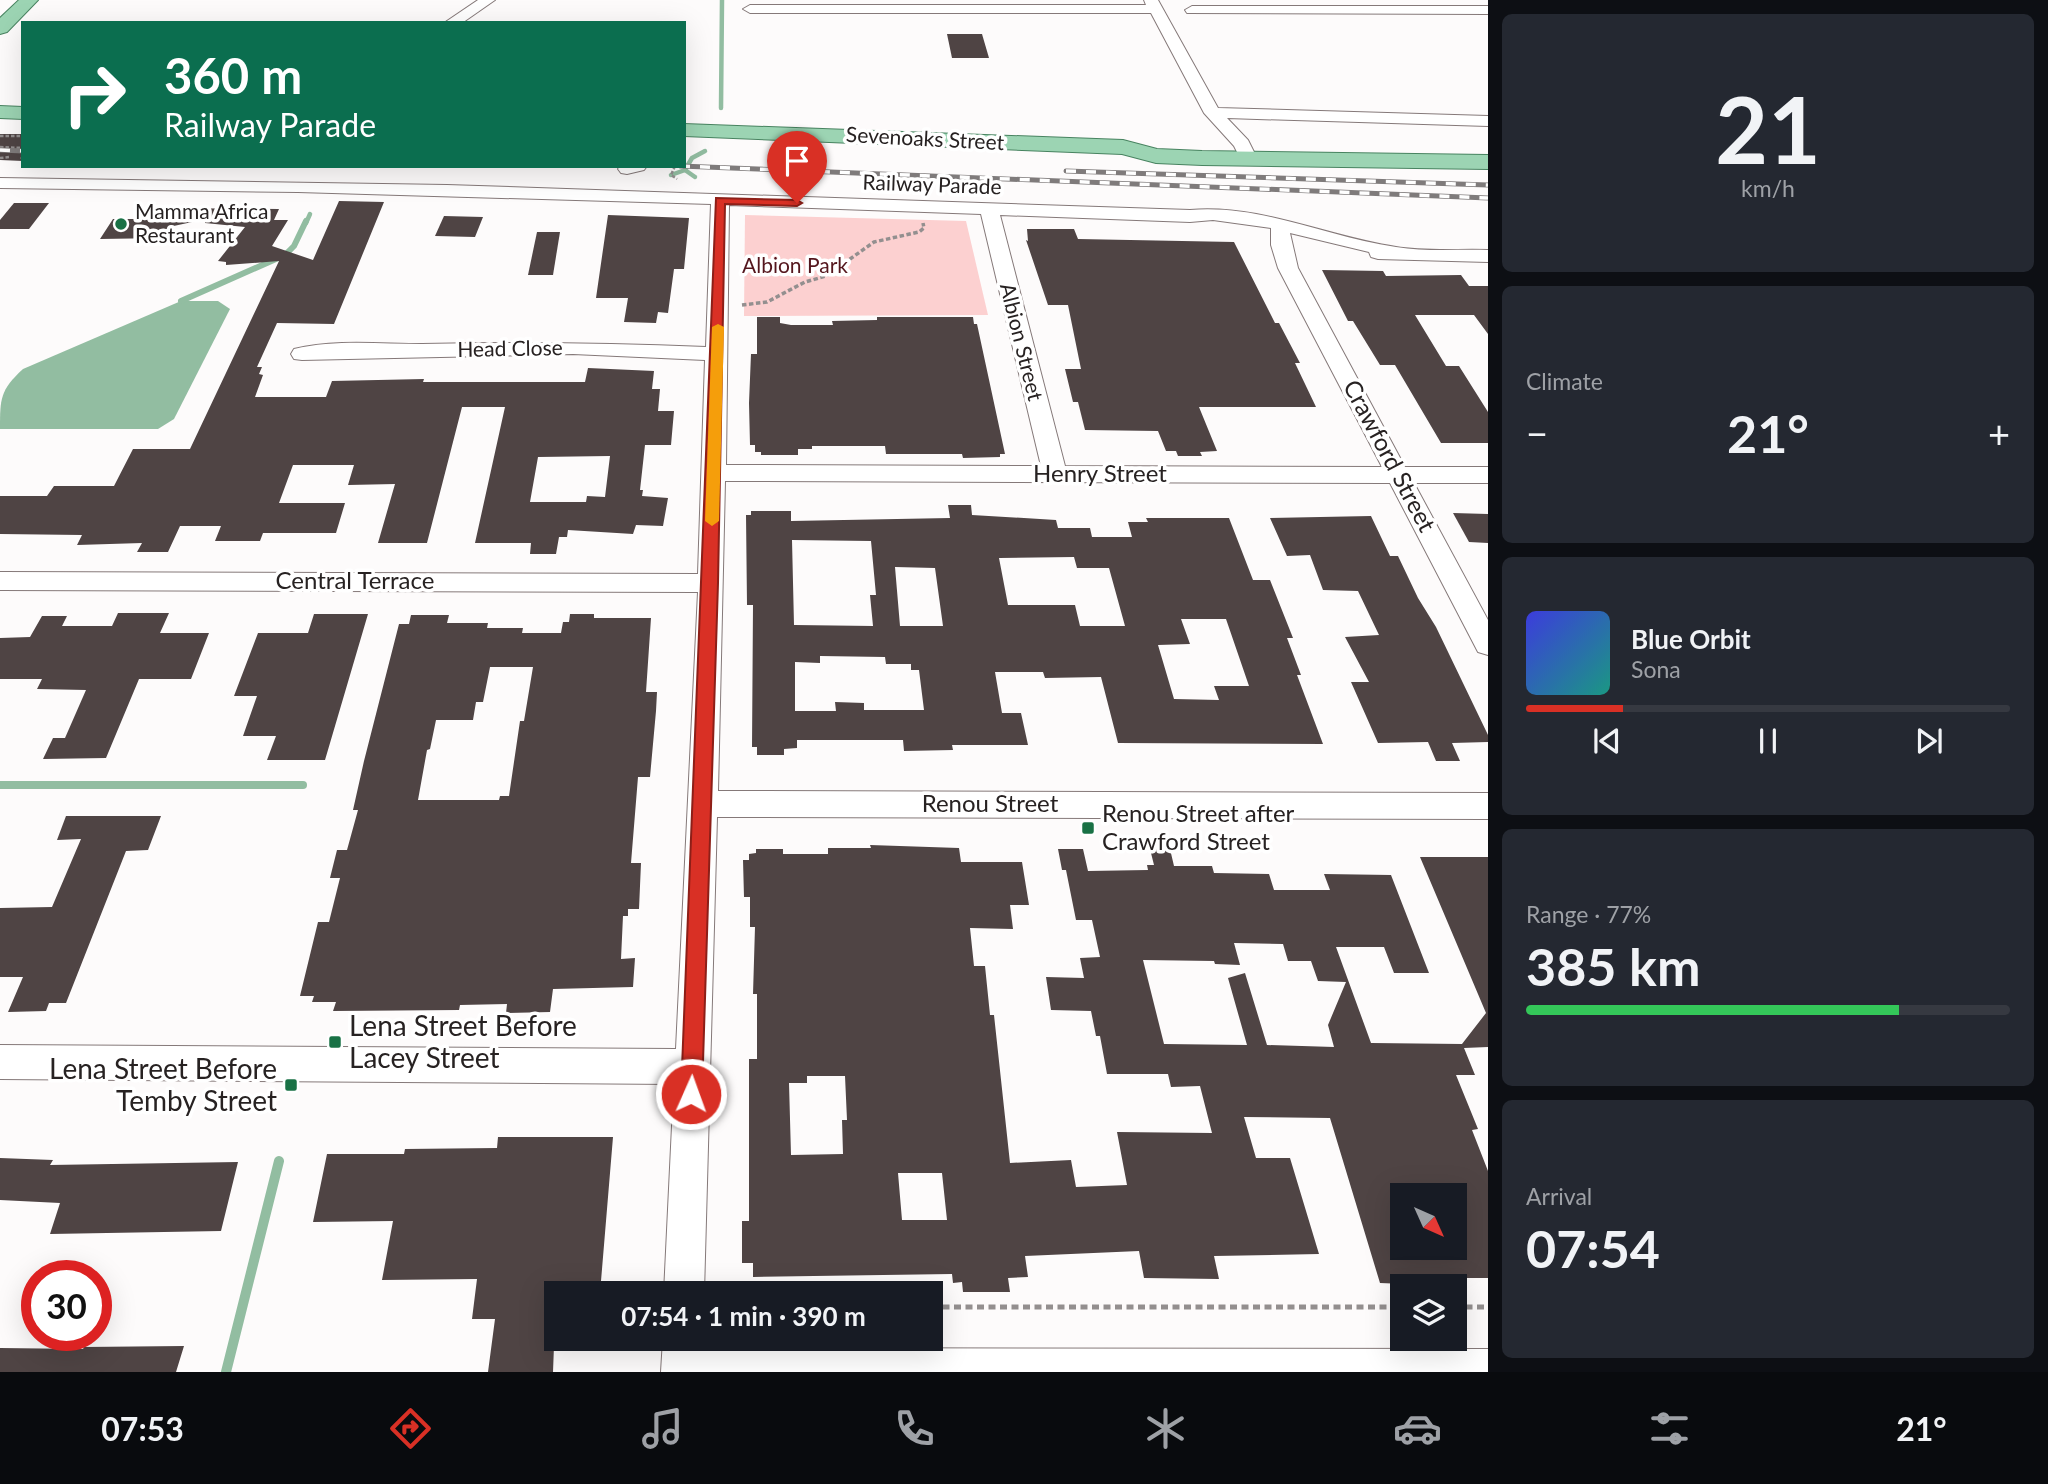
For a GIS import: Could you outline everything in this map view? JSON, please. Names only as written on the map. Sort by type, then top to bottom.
[{"type":"main road","points":[[4,37],[21,23]]},
{"type":"main road","points":[[4,37],[21,32]]},
{"type":"main road","points":[[0,112],[21,113]]},
{"type":"main road","name":"Sevenoaks Street","points":[[686,130],[1123,148],[1156,156],[1218,151],[1488,162]]},
{"type":"main road","name":"Sevenoaks Street","points":[[1245,152],[1488,146]]},
{"type":"street","points":[[454,21],[488,0]]},
{"type":"street","points":[[750,9],[1154,4],[1212,113],[1245,152]]},
{"type":"street","points":[[1192,10],[1488,9]]},
{"type":"street","points":[[1212,113],[1488,121]]},
{"type":"street","points":[[1212,113],[1218,151]]},
{"type":"street","name":"Railway Parade","points":[[0,183],[299,187],[1191,216],[1280,230],[1395,253],[1488,256]]},
{"type":"street","points":[[684,1281],[711,583],[720,201]]},
{"type":"street","name":"Albion Street","points":[[989,210],[1055,474]]},
{"type":"street","name":"Crawford Street","points":[[1280,230],[1289,268],[1488,645]]},
{"type":"street","points":[[1289,268],[1308,237]]},
{"type":"street","name":"Head Close","points":[[302,354],[563,348],[718,354]]},
{"type":"street","name":"Henry Street","points":[[712,473],[1488,475]]},
{"type":"street","name":"Central Terrace","points":[[0,581],[711,583]]},
{"type":"street","name":"Renou Street","points":[[703,804],[1488,806]]},
{"type":"street","points":[[0,1062],[692,1067]]},
{"type":"street","points":[[682,1360],[1488,1370]]},
{"type":"path","points":[[0,135],[12,127]]},
{"type":"path","points":[[12,127],[1,148],[21,148]]},
{"type":"path","points":[[0,158],[10,157]]},
{"type":"path","points":[[742,305],[767,302],[805,282],[826,276],[874,242],[919,232],[924,228],[923,218]]},
{"type":"path","points":[[943,1307],[1390,1307]]},
{"type":"path","points":[[1467,1307],[1488,1307]]},
{"type":"green space","name":"Albion Park","points":[[745,215],[966,221],[988,315],[744,316]]},
{"type":"shaded area","points":[[181,301],[218,301],[230,309],[174,419],[158,429],[0,429],[3,396],[10,383],[23,369]]},
{"type":"building","points":[[947,34],[982,34],[989,58],[952,58]]},
{"type":"building","points":[[0,134],[21,134],[21,161],[0,160]]},
{"type":"building","points":[[339,201],[384,202],[334,324],[277,323],[257,367],[262,367],[259,374],[263,375],[255,397],[326,397],[332,381],[424,379],[423,382],[585,382],[588,368],[654,371],[652,389],[660,389],[658,411],[674,411],[671,445],[645,445],[640,490],[643,490],[642,496],[668,498],[663,526],[636,525],[633,534],[568,530],[567,537],[559,537],[556,554],[530,554],[531,543],[475,543],[505,407],[462,407],[427,543],[378,543],[395,484],[348,485],[354,465],[293,465],[279,503],[345,503],[336,533],[263,533],[260,541],[215,541],[221,526],[180,526],[168,552],[137,552],[142,543],[77,545],[82,535],[0,534],[0,496],[47,496],[54,486],[114,486],[133,449],[190,449],[279,261],[226,265],[226,262],[218,261],[245,227],[205,223],[206,219],[169,227],[163,238],[100,239],[113,219],[144,219],[150,208],[279,209],[274,220],[288,220],[272,246],[313,260]],"holes":[[[610,456],[605,497],[587,496],[586,502],[530,502],[538,457]]]},
{"type":"building","points":[[14,203],[49,203],[29,229],[0,229],[0,220]]},
{"type":"building","points":[[608,215],[689,218],[684,269],[674,269],[668,313],[658,312],[656,323],[624,322],[628,298],[596,298]]},
{"type":"building","points":[[444,216],[483,217],[475,237],[435,236]]},
{"type":"building","points":[[1027,229],[1074,229],[1078,239],[1234,242],[1275,323],[1279,323],[1300,363],[1295,363],[1316,407],[1199,407],[1217,451],[1200,452],[1202,456],[1178,456],[1176,451],[1166,451],[1158,431],[1085,430],[1078,402],[1073,402],[1065,369],[1081,369],[1068,305],[1048,305],[1026,240],[1028,241]]},
{"type":"building","points":[[537,232],[560,232],[553,275],[528,275]]},
{"type":"building","points":[[1322,270],[1383,271],[1386,276],[1461,275],[1469,286],[1488,286],[1488,334],[1474,315],[1415,315],[1446,366],[1459,366],[1488,412],[1488,443],[1441,443],[1395,365],[1380,365],[1353,321],[1348,321]]},
{"type":"building","points":[[757,317],[780,317],[780,323],[791,325],[833,325],[832,321],[877,320],[877,317],[973,317],[974,324],[977,324],[1005,454],[1000,454],[1000,457],[963,458],[962,454],[886,454],[885,446],[812,446],[812,449],[798,449],[798,455],[761,455],[761,452],[755,452],[755,445],[750,445],[749,403],[751,354],[757,354]]},
{"type":"building","points":[[948,505],[971,505],[972,515],[1056,520],[1058,528],[1090,528],[1092,537],[1132,537],[1128,522],[1148,522],[1146,518],[1229,518],[1253,580],[1270,580],[1293,638],[1287,638],[1301,675],[1297,675],[1323,744],[1118,743],[1101,677],[1045,678],[1043,672],[995,672],[1002,713],[1021,713],[1028,745],[952,745],[953,750],[904,751],[903,740],[797,740],[797,748],[784,749],[784,755],[757,755],[757,747],[752,747],[753,605],[747,605],[746,515],[751,515],[751,511],[791,511],[791,521],[950,518]],"holes":[[[792,540],[871,541],[876,595],[870,595],[873,626],[794,625]],[[1074,557],[1077,568],[1109,568],[1125,626],[1080,626],[1075,605],[1008,605],[999,558]],[[895,567],[935,568],[943,626],[900,626]],[[1181,619],[1226,619],[1249,686],[1214,686],[1219,700],[1174,699],[1158,645],[1190,644]],[[820,656],[885,657],[886,664],[911,664],[911,670],[919,670],[924,710],[864,710],[864,703],[835,702],[836,711],[795,711],[795,662],[820,663]]]},
{"type":"building","points":[[1453,513],[1488,514],[1488,543],[1469,542]]},
{"type":"building","points":[[1371,516],[1390,556],[1398,556],[1418,598],[1436,627],[1488,735],[1488,742],[1452,743],[1460,761],[1436,761],[1428,742],[1378,743],[1351,682],[1369,682],[1345,637],[1379,635],[1358,591],[1323,590],[1310,555],[1287,556],[1270,518]]},
{"type":"building","points":[[118,613],[169,613],[160,633],[209,633],[191,679],[139,679],[106,758],[43,759],[53,738],[65,738],[86,690],[37,689],[42,679],[0,679],[0,638],[30,637],[42,616],[67,616],[62,626],[112,626]]},
{"type":"building","points":[[314,614],[368,614],[325,760],[267,760],[276,736],[243,736],[257,696],[234,696],[258,633],[308,633]]},
{"type":"building","points":[[570,614],[594,614],[594,618],[651,618],[646,692],[657,692],[656,711],[650,777],[638,777],[631,863],[641,863],[639,909],[628,909],[628,916],[623,916],[621,959],[635,958],[633,987],[553,989],[550,1012],[506,1013],[507,1004],[460,1005],[459,1010],[333,1011],[336,1002],[312,1002],[314,996],[300,996],[318,922],[329,922],[340,878],[330,878],[337,850],[347,850],[358,810],[353,810],[399,624],[409,624],[411,615],[449,615],[447,623],[488,623],[487,628],[523,628],[522,633],[561,633],[563,622],[569,622]],"holes":[[[490,667],[533,667],[524,721],[520,721],[509,796],[500,796],[499,800],[418,800],[427,750],[430,749],[436,720],[473,720],[476,702],[483,702]]]},
{"type":"building","points":[[66,816],[161,816],[148,850],[126,851],[66,1003],[49,1003],[46,1011],[8,1012],[23,977],[0,977],[0,908],[52,907],[81,839],[57,840]]},
{"type":"building","points":[[870,845],[959,848],[961,862],[1022,862],[1029,905],[1010,905],[1013,929],[970,928],[974,966],[985,966],[990,1015],[994,1015],[1010,1163],[1071,1160],[1076,1187],[1127,1185],[1117,1132],[1212,1133],[1200,1086],[1171,1087],[1168,1074],[1107,1074],[1100,1036],[1096,1036],[1091,1011],[1051,1010],[1046,977],[1084,978],[1080,958],[1100,957],[1092,920],[1076,920],[1066,870],[1062,870],[1058,849],[1083,849],[1088,871],[1148,870],[1147,865],[1154,865],[1150,849],[1170,849],[1174,866],[1212,866],[1214,873],[1269,874],[1274,890],[1330,890],[1324,874],[1391,875],[1429,973],[1394,973],[1384,947],[1336,947],[1371,1043],[1462,1044],[1486,1013],[1420,857],[1488,857],[1488,1047],[1464,1048],[1475,1075],[1456,1075],[1478,1129],[1472,1130],[1488,1171],[1488,1278],[1467,1278],[1467,1274],[1390,1274],[1390,1283],[1380,1283],[1330,1118],[1244,1117],[1256,1158],[1290,1158],[1319,1254],[1214,1256],[1219,1279],[1144,1278],[1139,1251],[1025,1256],[1028,1277],[1008,1278],[1010,1292],[963,1292],[962,1282],[953,1283],[952,1274],[753,1277],[753,1263],[742,1263],[742,1221],[749,1221],[749,1059],[757,1059],[757,994],[753,994],[755,927],[750,927],[750,897],[744,897],[743,860],[749,860],[749,854],[756,853],[756,849],[783,849],[783,854],[828,854],[828,848],[871,848]],"holes":[[[1234,943],[1283,944],[1288,961],[1311,961],[1318,981],[1346,982],[1328,1025],[1334,1047],[1267,1045],[1245,973],[1228,978],[1247,1045],[1164,1044],[1143,960],[1214,961],[1215,964],[1240,965]],[[807,1076],[845,1076],[847,1120],[842,1120],[843,1154],[791,1155],[789,1083],[807,1083]],[[898,1173],[942,1173],[947,1220],[902,1220]]]},
{"type":"building","points":[[498,1137],[613,1137],[601,1281],[544,1281],[544,1351],[554,1351],[553,1372],[488,1372],[495,1319],[472,1319],[477,1279],[382,1280],[393,1221],[313,1222],[327,1154],[404,1154],[405,1149],[497,1148]]},
{"type":"building","points":[[0,1158],[53,1160],[50,1165],[238,1162],[221,1231],[50,1234],[60,1203],[0,1200]]},
{"type":"building","points":[[184,1346],[176,1372],[0,1372],[0,1348],[21,1348],[21,1351],[112,1351],[112,1347]]},
{"type":"waterway","points":[[721,108],[722,0]]},
{"type":"waterway","points":[[685,170],[692,158],[705,151]]},
{"type":"waterway","points":[[671,175],[685,170]]},
{"type":"waterway","points":[[685,170],[695,177]]},
{"type":"waterway","points":[[306,223],[310,214]]},
{"type":"waterway","points":[[181,301],[285,255],[294,246],[306,221]]},
{"type":"waterway","points":[[0,785],[303,785]]},
{"type":"waterway","points":[[226,1372],[279,1161]]},
{"type":"railway","points":[[0,150],[21,151]]},
{"type":"railway","points":[[686,166],[1488,198]]},
{"type":"railway","points":[[1066,171],[1488,185]]},
{"type":"slow traffic","points":[[712,521],[718,327]]},
{"type":"place","name":"Mamma Africa Restaurant","points":[[121,224]]},
{"type":"place","name":"Renou Street after Crawford Street","points":[[1088,828]]},
{"type":"place","name":"Lena Street Before Lacey Street","points":[[335,1042]]},
{"type":"place","name":"Lena Street Before Temby Street","points":[[291,1085]]},
{"type":"route","points":[[691,1094],[711,583],[720,201],[797,203]]}]
